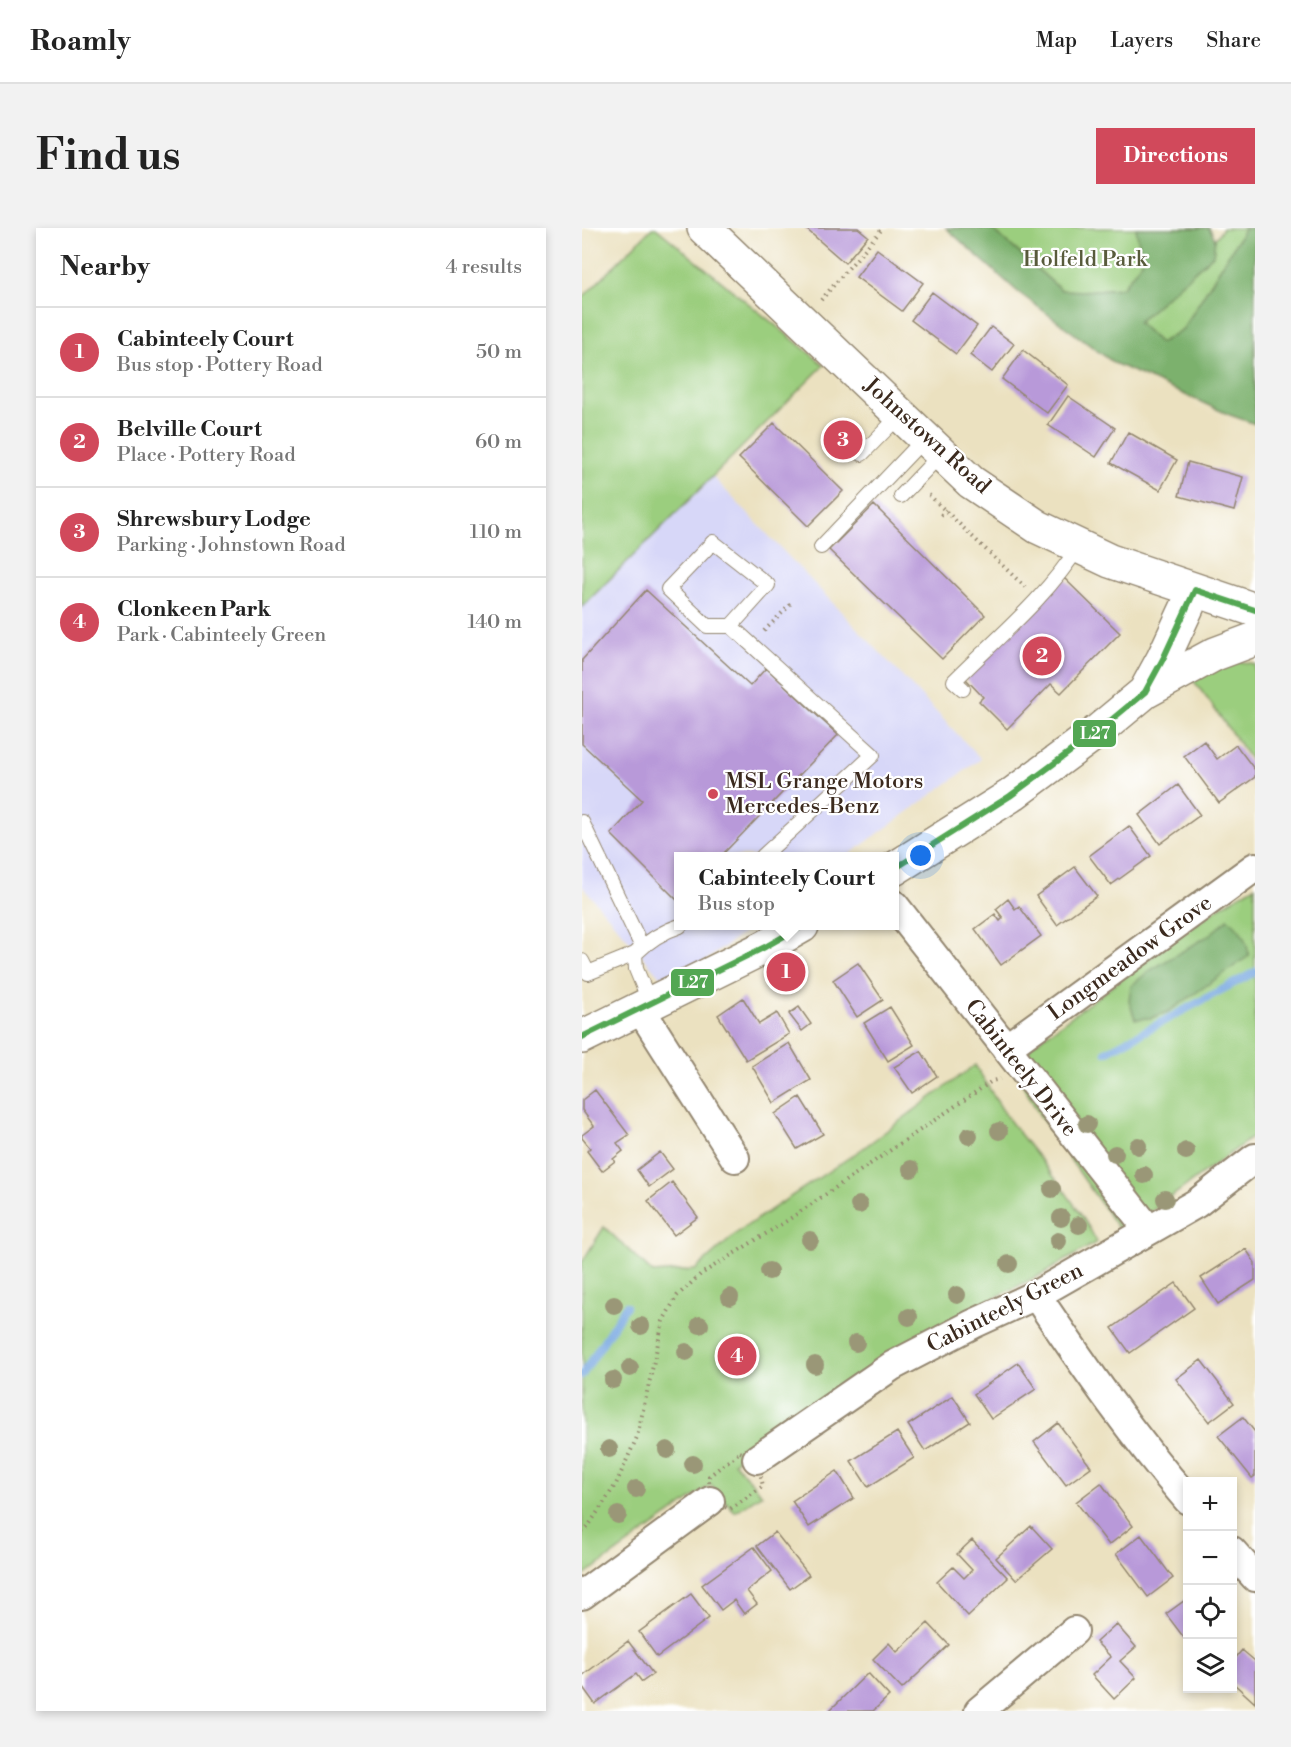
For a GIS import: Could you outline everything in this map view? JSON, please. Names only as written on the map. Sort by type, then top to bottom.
[{"type":"street","name":"Johnstown Road","points":[[704,228],[971,482],[1038,527],[1110,561],[1255,610]]},
{"type":"street","points":[[1145,692],[1195,590]]},
{"type":"street","points":[[899,866],[1010,796],[1098,731],[1145,692],[1215,654],[1255,639]]},
{"type":"street","name":"Longmeadow Grove","points":[[1013,1057],[1255,867]]},
{"type":"street","name":"Cabinteely Drive","points":[[899,911],[1149,1230]]},
{"type":"street","points":[[582,1037],[646,1008],[795,930]]},
{"type":"street","points":[[646,1008],[735,1158]]},
{"type":"street","name":"Cabinteely Green","points":[[757,1459],[892,1366],[973,1324],[1036,1295],[1197,1203],[1255,1158]]},
{"type":"street","points":[[1036,1295],[1096,1383],[1164,1473],[1183,1494]]},
{"type":"street","points":[[582,1595],[710,1501]]},
{"type":"street","points":[[1237,1556],[1255,1577]]},
{"type":"street","points":[[979,1711],[1074,1631]]},
{"type":"lane","points":[[862,454],[900,415]]},
{"type":"lane","points":[[901,496],[914,482],[933,446]]},
{"type":"lane","points":[[821,547],[897,466],[933,446]]},
{"type":"lane","points":[[731,626],[768,585],[713,542],[668,590],[707,626],[731,626],[873,754],[767,852]]},
{"type":"lane","points":[[963,688],[954,681],[1065,568],[1079,546]]},
{"type":"lane","points":[[582,822],[639,951],[636,969],[646,1008]]},
{"type":"lane","points":[[582,961],[588,974],[639,951],[674,928]]},
{"type":"path","points":[[803,322],[883,228]]},
{"type":"path","points":[[914,482],[1037,598]]},
{"type":"path","points":[[941,515],[946,510]]},
{"type":"path","points":[[751,644],[793,602]]},
{"type":"path","points":[[582,1532],[616,1485],[637,1437],[663,1321],[677,1296],[701,1274],[788,1220],[992,1081],[1005,1078],[1013,1057]]},
{"type":"path","points":[[740,1452],[757,1459],[763,1486],[730,1509],[710,1501],[709,1476],[740,1452]]},
{"type":"shaded area","points":[[713,477],[981,759],[853,852],[674,852],[674,930],[747,930],[669,987],[582,886],[582,607]]},
{"type":"green space","points":[[652,228],[656,228],[824,365],[582,607],[582,298]]},
{"type":"green space","points":[[946,228],[991,228],[1061,290],[1084,291],[1122,288],[1142,262],[1136,228],[1209,228],[1215,239],[1213,255],[1138,322],[1160,343],[1183,329],[1245,228],[1255,228],[1255,424],[1114,363],[1018,292]]},
{"type":"green space","name":"Holfeld Park","points":[[991,228],[1209,228],[1212,233],[1142,262],[1122,288],[1084,291],[1061,290]]},
{"type":"green space","points":[[1223,228],[1245,228],[1183,329],[1160,343],[1138,322],[1213,255],[1215,239]]},
{"type":"green space","points":[[1224,659],[1255,664],[1255,766],[1180,663]]},
{"type":"green space","points":[[1255,886],[1255,1135],[1134,1224],[1120,1231],[1040,1116],[1023,1085],[1030,1047],[1218,908]]},
{"type":"green space","points":[[1228,919],[1243,935],[1249,956],[1168,1012],[1151,1018],[1135,1019],[1129,1001],[1131,986],[1149,971],[1208,936]]},
{"type":"green space","points":[[975,1065],[1005,1114],[1067,1195],[1097,1242],[1044,1273],[948,1321],[835,1391],[740,1457],[734,1462],[762,1494],[735,1512],[711,1485],[582,1577],[582,1262],[604,1227],[653,1273],[695,1270],[739,1231],[862,1149]]},
{"type":"building","points":[[805,228],[858,228],[868,236],[845,263]]},
{"type":"building","points":[[877,249],[923,283],[902,311],[856,277]]},
{"type":"building","points":[[932,292],[977,326],[956,354],[911,320]]},
{"type":"building","points":[[991,327],[1014,344],[992,372],[970,355]]},
{"type":"building","points":[[1023,350],[1068,385],[1047,413],[1002,379]]},
{"type":"building","points":[[1068,396],[1115,428],[1096,457],[1048,425]]},
{"type":"building","points":[[774,423],[843,491],[808,526],[739,458]]},
{"type":"building","points":[[1128,432],[1177,460],[1160,490],[1111,463]]},
{"type":"building","points":[[1188,462],[1243,477],[1234,511],[1179,496]]},
{"type":"building","points":[[874,505],[985,615],[942,659],[829,550]]},
{"type":"building","points":[[1064,578],[1120,633],[1061,693],[1051,684],[1007,729],[979,701],[983,697],[965,678]]},
{"type":"building","points":[[646,590],[750,686],[766,668],[838,735],[725,852],[674,852],[674,897],[611,834],[642,800],[582,744],[582,660]]},
{"type":"building","points":[[1204,741],[1217,759],[1236,745],[1255,770],[1255,777],[1219,803],[1184,756]]},
{"type":"building","points":[[1178,785],[1200,815],[1160,844],[1139,815]]},
{"type":"building","points":[[1129,826],[1151,856],[1111,885],[1089,856]]},
{"type":"building","points":[[1075,867],[1097,896],[1057,925],[1036,896]]},
{"type":"building","points":[[1008,899],[1015,909],[1019,906],[1041,936],[1001,965],[975,929],[995,914],[1000,921],[1003,918],[996,909]]},
{"type":"building","points":[[858,963],[883,1000],[857,1017],[833,980]]},
{"type":"building","points":[[743,998],[759,1024],[777,1013],[789,1034],[746,1060],[718,1015]]},
{"type":"building","points":[[799,1007],[811,1024],[802,1031],[789,1014]]},
{"type":"building","points":[[890,1007],[914,1045],[888,1061],[864,1023]]},
{"type":"building","points":[[789,1043],[811,1080],[774,1103],[752,1066]]},
{"type":"building","points":[[921,1051],[937,1076],[912,1093],[894,1067]]},
{"type":"building","points":[[595,1090],[629,1135],[617,1143],[623,1151],[602,1171],[587,1151],[590,1148],[582,1138],[582,1135],[594,1126],[582,1110],[582,1100]]},
{"type":"building","points":[[800,1097],[823,1134],[797,1149],[775,1114]]},
{"type":"building","points":[[660,1152],[673,1169],[649,1187],[637,1170]]},
{"type":"building","points":[[672,1182],[698,1217],[674,1235],[648,1201]]},
{"type":"building","points":[[1246,1249],[1255,1263],[1255,1280],[1218,1304],[1201,1278]]},
{"type":"building","points":[[1176,1283],[1194,1308],[1130,1353],[1112,1328]]},
{"type":"building","points":[[1201,1360],[1234,1403],[1209,1422],[1176,1379]]},
{"type":"building","points":[[1018,1363],[1036,1389],[991,1419],[974,1394]]},
{"type":"building","points":[[953,1396],[970,1422],[925,1451],[908,1425]]},
{"type":"building","points":[[1243,1417],[1255,1432],[1255,1476],[1252,1478],[1218,1436]]},
{"type":"building","points":[[1058,1423],[1091,1467],[1066,1485],[1034,1442]]},
{"type":"building","points":[[897,1432],[914,1458],[868,1487],[851,1461]]},
{"type":"building","points":[[837,1471],[854,1498],[809,1527],[792,1501]]},
{"type":"building","points":[[1101,1483],[1133,1526],[1109,1545],[1076,1502]]},
{"type":"building","points":[[1031,1526],[1052,1549],[1016,1580],[996,1558]]},
{"type":"building","points":[[775,1532],[809,1575],[790,1589],[757,1546]]},
{"type":"building","points":[[1141,1535],[1173,1578],[1148,1597],[1116,1554]]},
{"type":"building","points":[[972,1540],[1008,1578],[968,1616],[937,1582],[953,1567],[964,1578],[972,1570],[957,1554]]},
{"type":"building","points":[[754,1547],[772,1571],[747,1591],[757,1604],[744,1614],[734,1600],[721,1610],[702,1585]]},
{"type":"building","points":[[691,1594],[709,1618],[657,1657],[639,1632]]},
{"type":"building","points":[[1183,1602],[1183,1636],[1166,1614]]},
{"type":"building","points":[[928,1623],[949,1645],[902,1689],[873,1659],[889,1643],[897,1652]]},
{"type":"building","points":[[1116,1624],[1136,1647],[1120,1661],[1136,1678],[1114,1699],[1092,1675],[1111,1657],[1096,1642]]},
{"type":"building","points":[[628,1641],[653,1674],[642,1682],[636,1674],[595,1704],[582,1686],[582,1676]]},
{"type":"building","points":[[1242,1650],[1255,1661],[1255,1703],[1237,1687],[1237,1656]]},
{"type":"building","points":[[868,1673],[889,1696],[873,1711],[829,1711]]},
{"type":"waterway","points":[[1106,1052],[1255,972]]},
{"type":"waterway","points":[[582,1375],[626,1306]]},
{"type":"transit line","name":"L27","points":[[899,866],[1010,796],[1098,731],[1145,692],[1195,590],[1255,610]]},
{"type":"transit line","name":"L27","points":[[582,1037],[795,930]]},
{"type":"place","name":"Shrewsbury Lodge","points":[[843,440]]},
{"type":"place","name":"Belville Court","points":[[1042,656]]},
{"type":"place","name":"MSL Grange Motors Mercedes-Benz","points":[[713,794]]},
{"type":"place","name":"Cabinteely Court","points":[[786,972]]},
{"type":"place","name":"Clonkeen Park","points":[[737,1356]]}]
